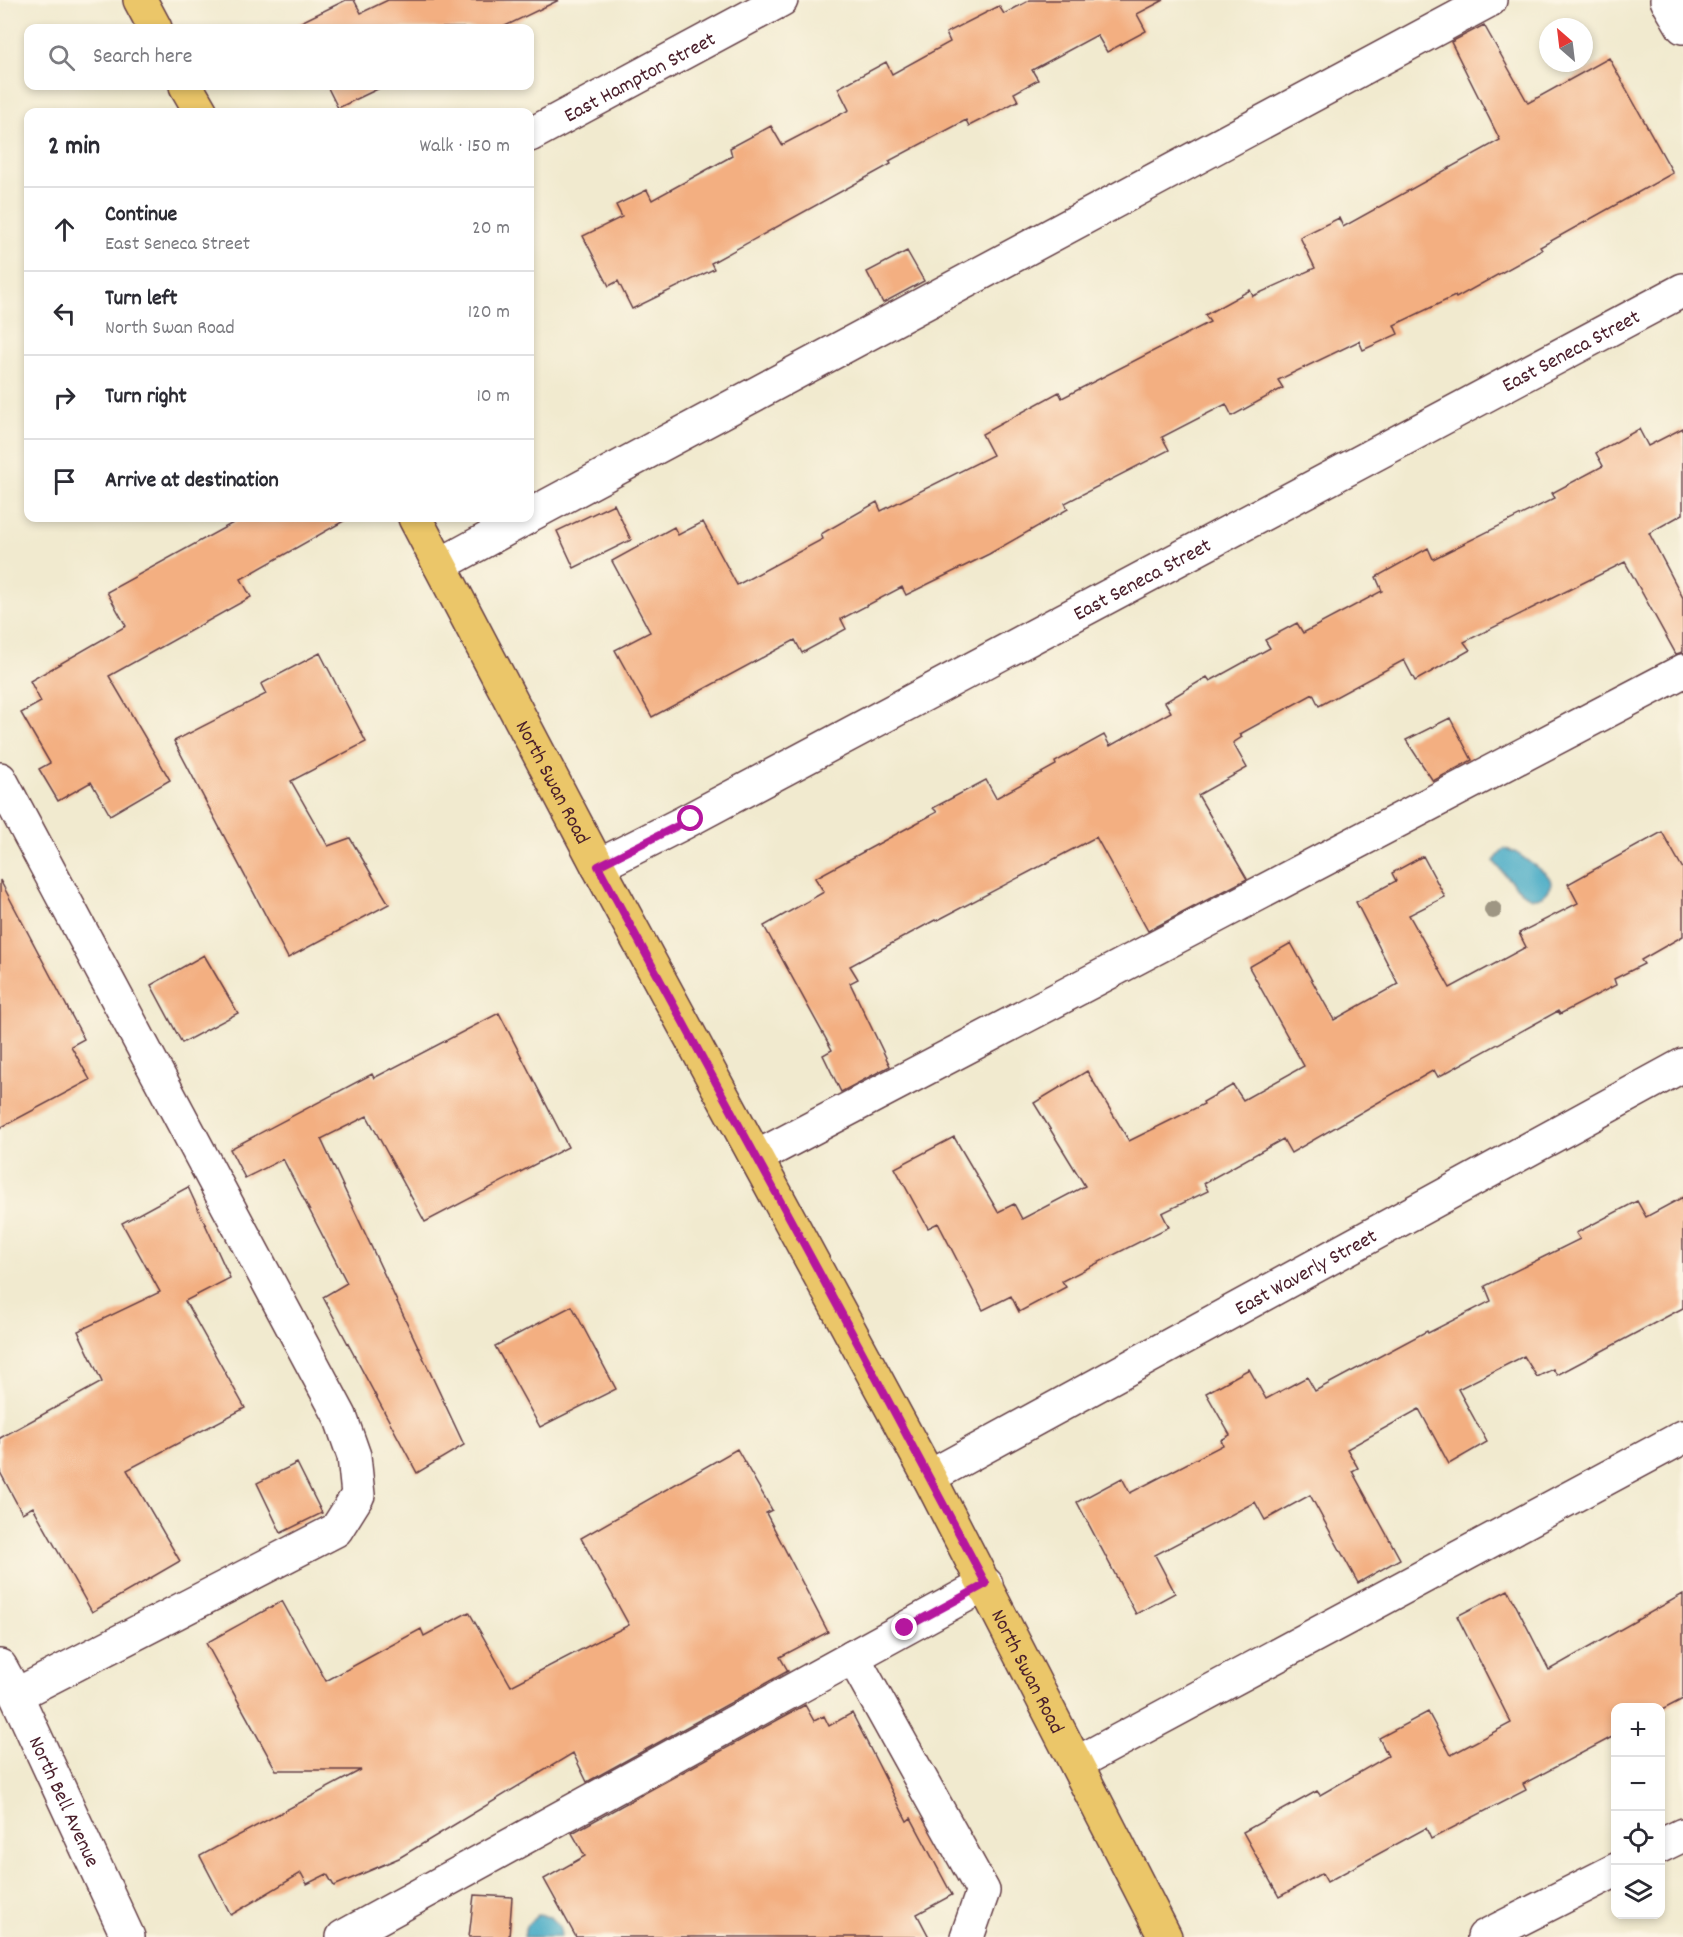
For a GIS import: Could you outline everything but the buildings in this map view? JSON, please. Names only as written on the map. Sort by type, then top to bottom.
[{"type":"main road","points":[[140,0],[153,24]]},
{"type":"main road","points":[[188,90],[199,108]]},
{"type":"main road","name":"North Swan Road","points":[[417,522],[598,866],[986,1584],[1165,1937]]},
{"type":"street","name":"East Hampton Street","points":[[534,133],[780,0]]},
{"type":"street","points":[[534,513],[1490,0]]},
{"type":"street","points":[[1667,0],[1683,27]]},
{"type":"street","name":"East Seneca Street","points":[[598,866],[691,819],[1683,290]]},
{"type":"street","points":[[440,565],[517,522]]},
{"type":"street","points":[[757,1157],[1683,671]]},
{"type":"street","points":[[0,779],[340,1416],[354,1456],[358,1496],[336,1530],[16,1695]]},
{"type":"street","name":"East Waverly Street","points":[[929,1477],[1683,1065]]},
{"type":"street","points":[[1077,1763],[1683,1437]]},
{"type":"street","points":[[343,1937],[986,1584]]},
{"type":"street","points":[[853,1658],[983,1891],[967,1937]]},
{"type":"street","name":"North Bell Avenue","points":[[0,1666],[16,1695],[128,1937]]},
{"type":"street","points":[[1665,1844],[1683,1835]]},
{"type":"street","points":[[1484,1937],[1611,1873]]},
{"type":"water","points":[[1504,849],[1516,853],[1547,875],[1551,883],[1545,894],[1530,897],[1510,881],[1494,861]]},
{"type":"water","points":[[538,1915],[550,1917],[560,1927],[561,1937],[524,1937],[526,1926]]},
{"type":"route","points":[[691,819],[598,866],[986,1584],[905,1628]]}]
